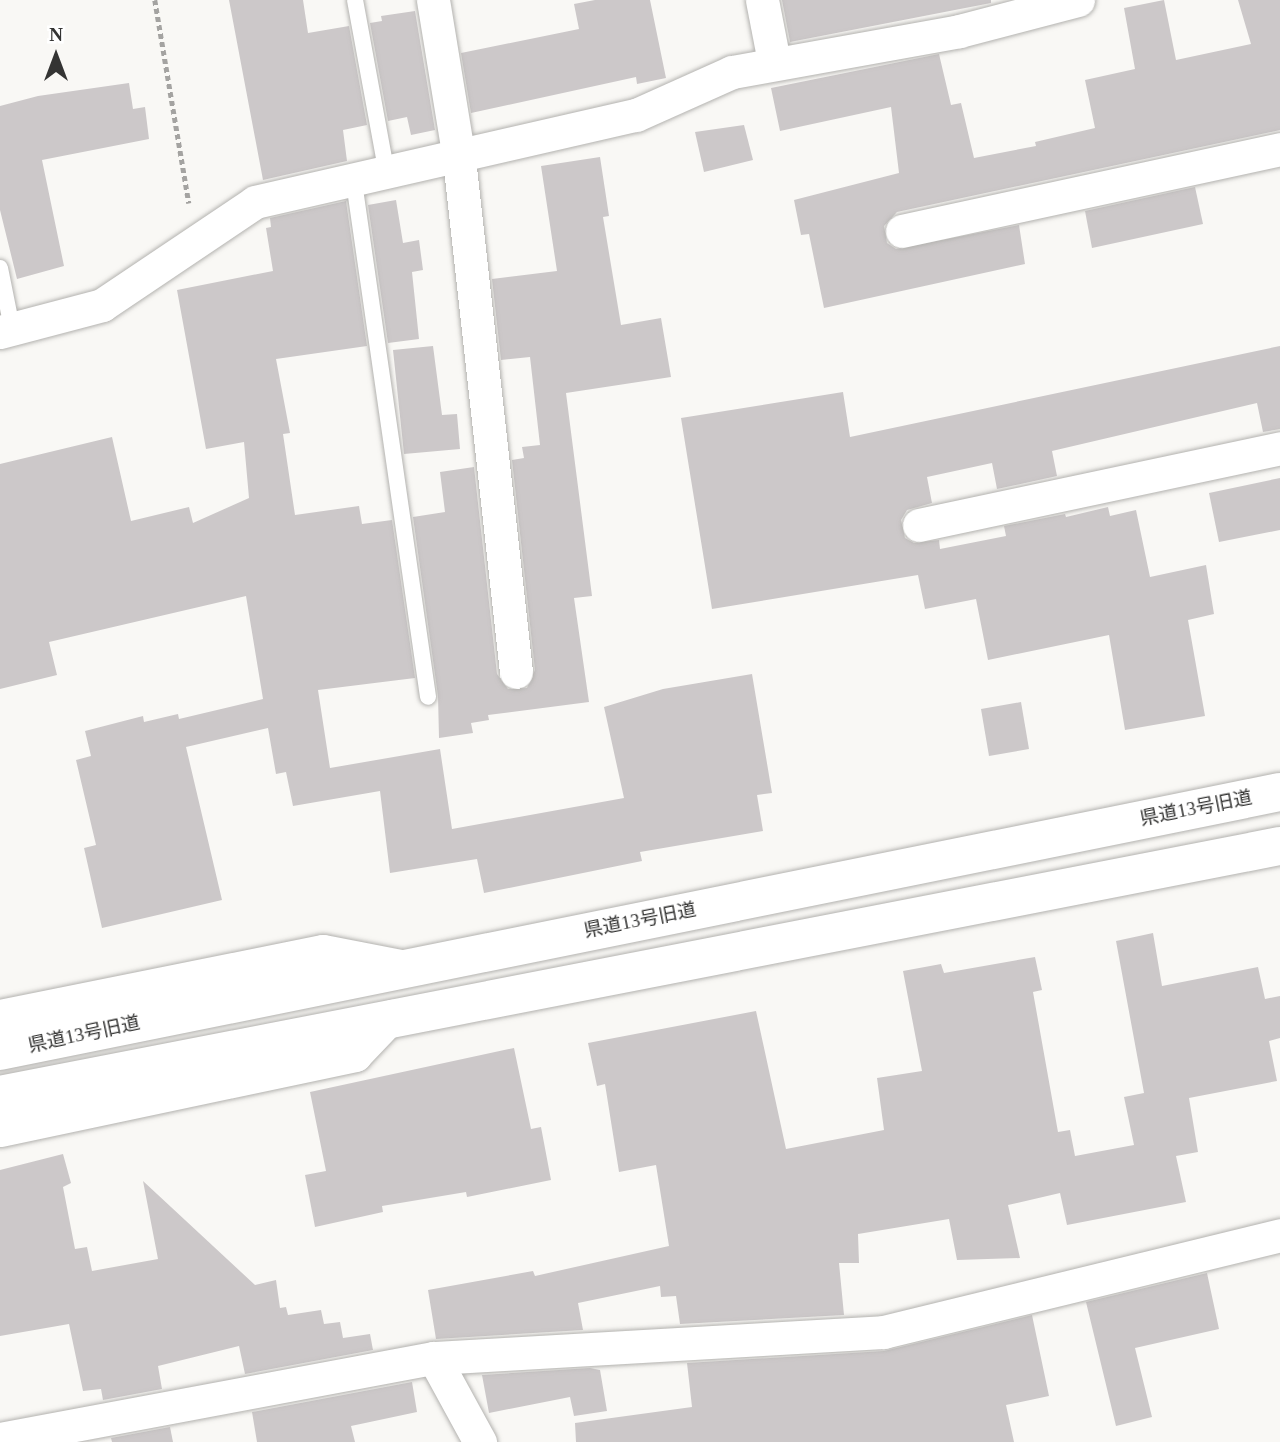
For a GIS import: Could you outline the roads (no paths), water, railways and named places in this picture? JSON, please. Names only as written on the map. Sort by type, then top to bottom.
[{"type":"street","points":[[433,0],[459,159],[516,672]]},
{"type":"street","points":[[762,0],[774,62]]},
{"type":"street","points":[[6,330],[103,304],[255,202],[459,159],[636,115],[732,72],[774,62],[959,31],[1078,0]]},
{"type":"street","points":[[902,231],[1280,149]]},
{"type":"street","points":[[919,525],[1280,448]]},
{"type":"street","name":"県道13号旧道","points":[[0,1051],[1280,792]]},
{"type":"street","points":[[0,1095],[307,1032],[1280,846]]},
{"type":"street","points":[[0,1016],[323,951],[408,968]]},
{"type":"street","points":[[0,1130],[355,1055],[392,1016]]},
{"type":"street","points":[[0,1439],[434,1358],[883,1332],[1280,1235]]},
{"type":"street","points":[[434,1358],[480,1442]]},
{"type":"lane","points":[[355,0],[387,175]]},
{"type":"lane","points":[[354,182],[428,697]]},
{"type":"lane","points":[[0,268],[6,330]]}]
